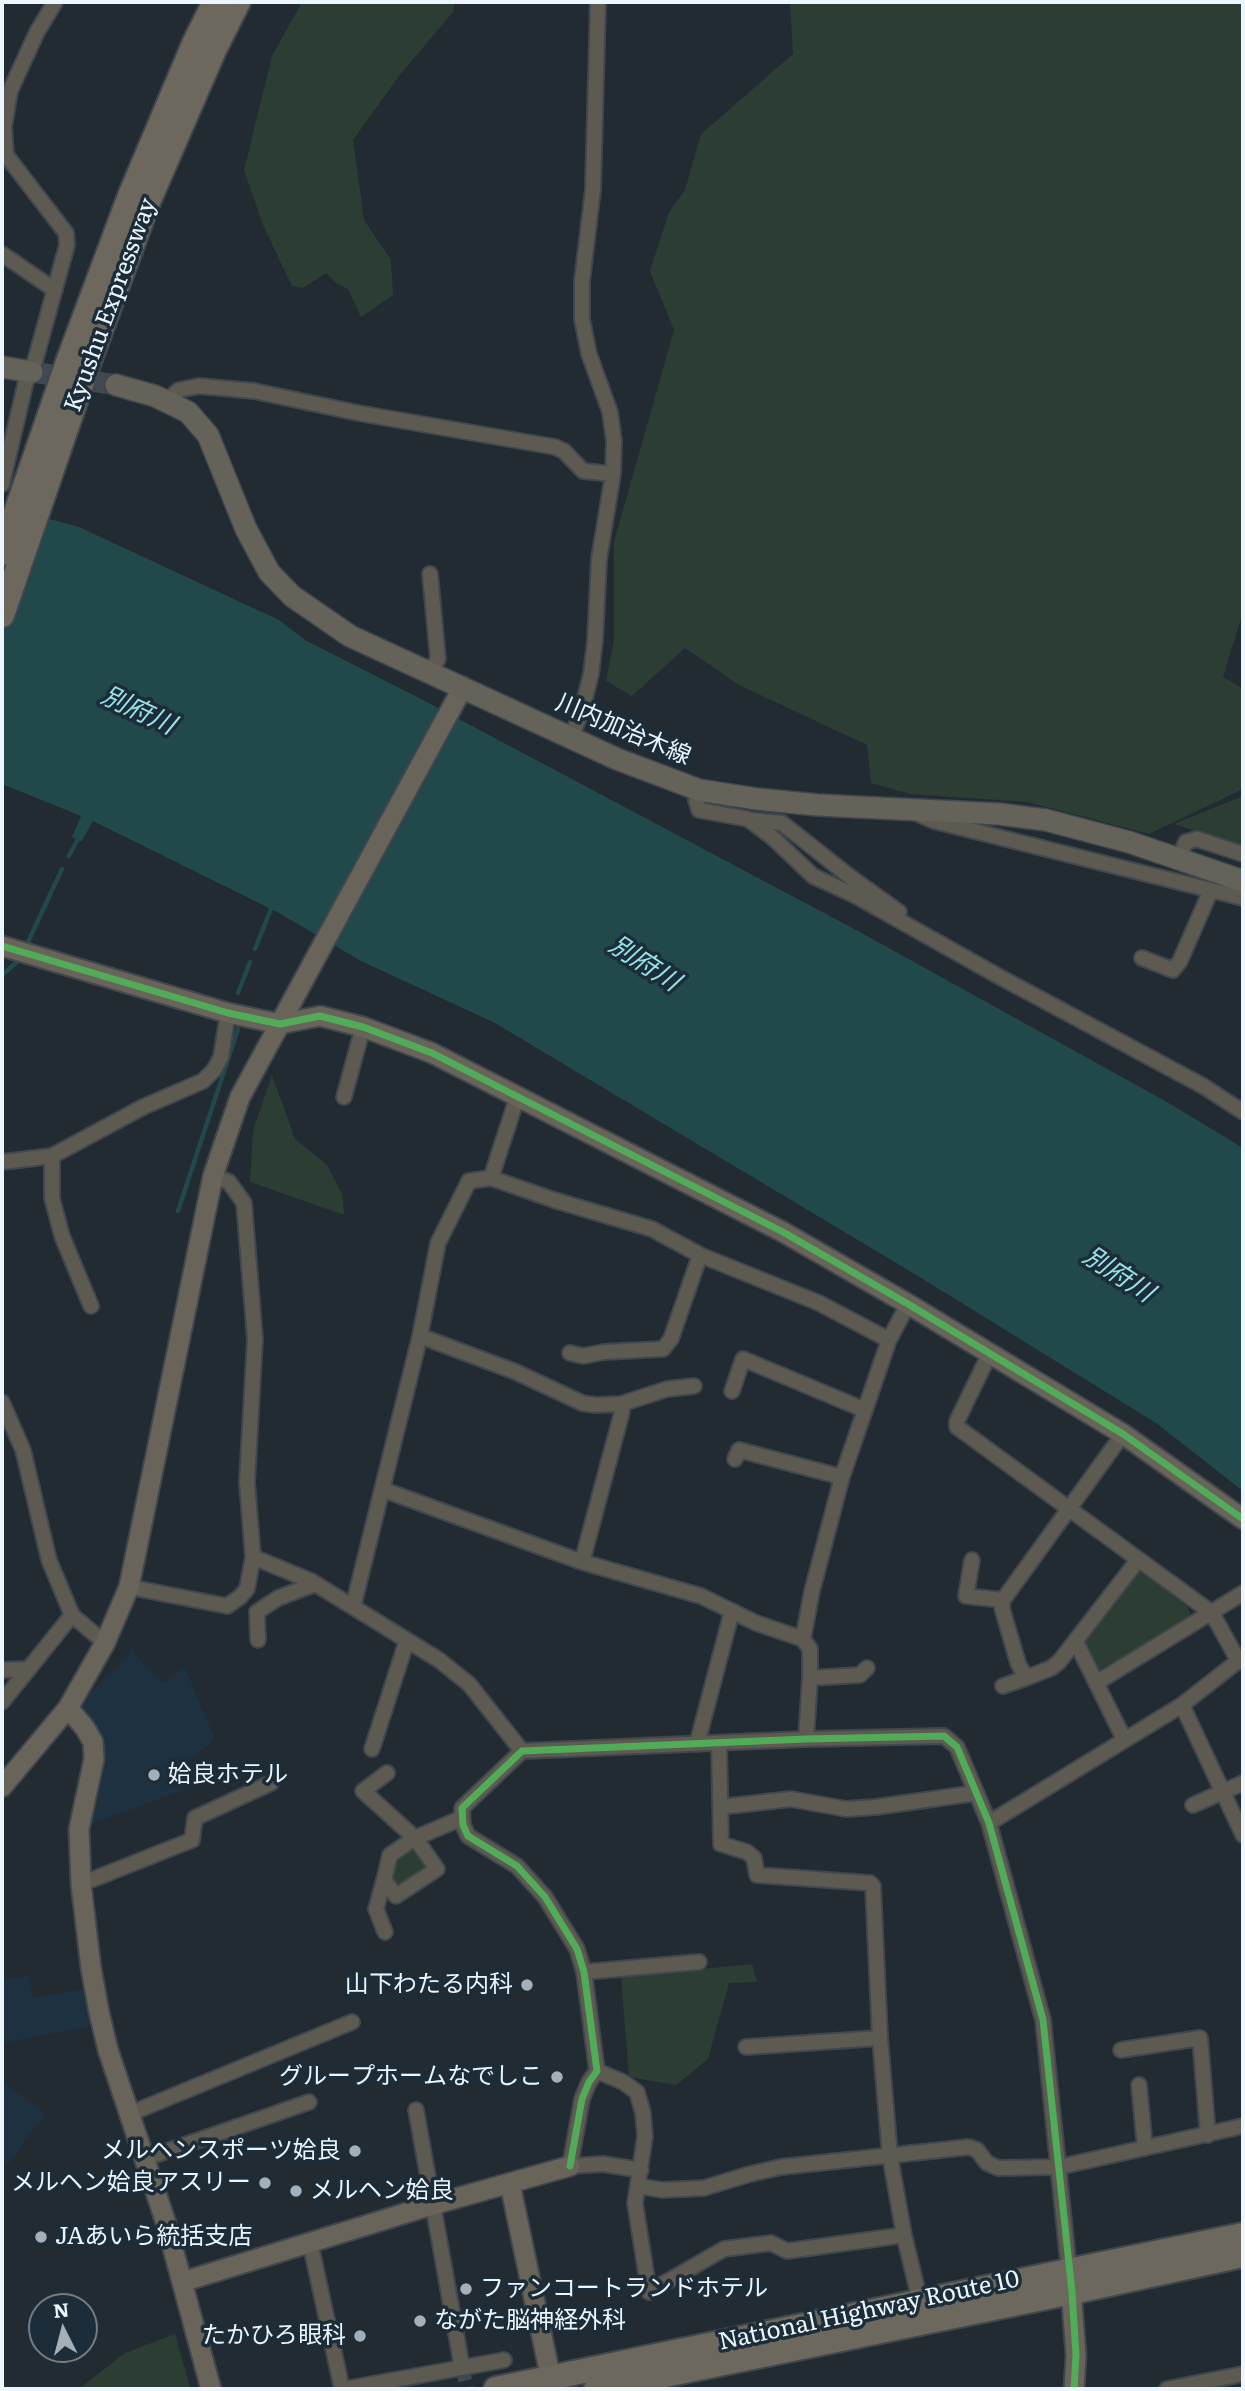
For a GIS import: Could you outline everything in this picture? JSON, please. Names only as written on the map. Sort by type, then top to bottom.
[{"type":"highway","name":"Kyushu Expressway","points":[[2,553],[68,362],[130,196],[195,42],[215,2]]},
{"type":"highway","name":"Kyushu Expressway","points":[[2,615],[22,494],[87,367],[148,202],[214,50],[238,2]]},
{"type":"highway","name":"National Highway Route 10","points":[[596,2389],[1070,2281],[1243,2235]]},
{"type":"highway","name":"National Highway Route 10","points":[[496,2389],[551,2383],[920,2301],[1243,2255]]},
{"type":"main road","points":[[2,367],[32,372]]},
{"type":"main road","name":"川内加治木線","points":[[116,385],[167,401],[188,412],[208,435],[246,529],[269,572],[292,596],[350,636],[430,672],[460,694],[571,738],[617,760],[699,790],[818,805],[917,808],[1046,820],[1129,842],[1243,881]]},
{"type":"street","points":[[22,494],[26,381],[32,372],[67,246],[66,233],[6,155],[4,127],[10,91],[37,32],[55,2]]},
{"type":"street","points":[[571,738],[582,710],[591,674],[598,559],[613,474],[614,441],[610,412],[589,354],[582,319],[583,269],[593,189],[598,2]]},
{"type":"street","points":[[2,254],[55,290]]},
{"type":"street","points":[[167,401],[179,390],[199,386],[254,391],[358,413],[555,446],[565,451],[583,471],[613,474]]},
{"type":"street","points":[[430,574],[438,659],[430,672]]},
{"type":"street","points":[[2,1787],[68,1708],[105,1643],[129,1587],[213,1176],[240,1097],[460,694]]},
{"type":"street","points":[[699,790],[696,800],[699,810],[782,823],[911,920],[944,937]]},
{"type":"street","points":[[917,808],[921,817],[934,821],[1243,898]]},
{"type":"street","points":[[748,819],[772,837],[813,876],[853,895],[1203,1086],[1243,1112]]},
{"type":"street","points":[[1178,860],[1186,842],[1197,839],[1243,854]]},
{"type":"street","points":[[1142,958],[1173,970],[1180,961],[1211,890]]},
{"type":"street","points":[[2,946],[228,1013],[280,1024],[320,1016],[363,1027],[432,1053],[783,1232],[1123,1434],[1243,1519]]},
{"type":"street","points":[[2,1162],[52,1156],[142,1107],[202,1081],[215,1070],[221,1057],[228,1013]]},
{"type":"street","points":[[344,1097],[363,1027]]},
{"type":"street","points":[[491,1178],[518,1096]]},
{"type":"street","points":[[52,1156],[52,1198],[62,1236],[91,1306]]},
{"type":"street","points":[[129,1587],[227,1606],[247,1589],[253,1557],[247,1482],[256,1339],[244,1203],[229,1182],[213,1176]]},
{"type":"street","points":[[353,1607],[420,1336],[438,1243],[469,1181],[491,1178],[566,1204],[652,1229],[700,1255],[819,1303],[889,1340]]},
{"type":"street","points":[[570,1353],[583,1356],[604,1352],[663,1349],[671,1339],[700,1255]]},
{"type":"street","points":[[803,1639],[812,1591],[842,1477],[889,1340],[908,1304]]},
{"type":"street","points":[[420,1336],[516,1372],[582,1403],[621,1404],[667,1389],[694,1387]]},
{"type":"street","points":[[989,1823],[1182,1705],[1241,1659],[1212,1614],[957,1427],[957,1421],[990,1353]]},
{"type":"street","points":[[732,1391],[743,1359],[865,1410]]},
{"type":"street","points":[[2,1402],[23,1450],[49,1560],[72,1615],[105,1643]]},
{"type":"street","points":[[582,1562],[622,1412],[621,1404]]},
{"type":"street","points":[[1026,1678],[1018,1663],[1002,1608],[1003,1600],[1123,1434]]},
{"type":"street","points":[[735,1459],[739,1450],[842,1477]]},
{"type":"street","points":[[384,1490],[582,1562],[701,1596],[756,1623],[803,1639],[810,1649],[806,1739]]},
{"type":"street","points":[[253,1557],[316,1584],[407,1640],[469,1684],[522,1752]]},
{"type":"street","points":[[972,1560],[966,1596],[1003,1600]]},
{"type":"street","points":[[1003,1686],[1051,1668],[1076,1642],[1138,1560]]},
{"type":"street","points":[[258,1640],[257,1612],[278,1598],[316,1584]]},
{"type":"street","points":[[1096,1683],[1243,1593]]},
{"type":"street","points":[[696,1744],[733,1611]]},
{"type":"street","points":[[2,1702],[72,1615]]},
{"type":"street","points":[[372,1749],[407,1640]]},
{"type":"street","points":[[1076,1642],[1124,1739]]},
{"type":"street","points":[[810,1678],[860,1675],[867,1668]]},
{"type":"street","points":[[2,1670],[29,1669]]},
{"type":"street","points":[[1182,1705],[1243,1835]]},
{"type":"street","points":[[68,1708],[93,1742],[94,1759],[79,1829],[80,1884],[99,2012],[108,2050],[145,2159],[182,2282],[211,2389]]},
{"type":"street","points":[[569,2166],[582,2099],[597,2071],[584,1972],[577,1949],[545,1897],[517,1866],[468,1836],[462,1808],[522,1752],[806,1739],[944,1736],[957,1747],[989,1823],[1043,2020],[1070,2281],[1076,2355],[1074,2389]]},
{"type":"street","points":[[719,1743],[720,1844],[747,1852],[754,1857],[757,1875],[870,1883],[873,1886],[880,2038],[890,2156],[904,2235],[920,2301]]},
{"type":"street","points":[[384,1880],[396,1896],[438,1869],[415,1838],[363,1791],[387,1773]]},
{"type":"street","points":[[80,1884],[192,1840],[195,1818],[271,1783]]},
{"type":"street","points":[[1193,1805],[1243,1783]]},
{"type":"street","points":[[720,1807],[791,1799],[846,1810],[976,1793]]},
{"type":"street","points":[[385,1932],[376,1909],[390,1855],[415,1838],[462,1818]]},
{"type":"street","points":[[584,1972],[699,1962]]},
{"type":"street","points":[[129,2114],[352,2022]]},
{"type":"street","points":[[746,2047],[880,2038]]},
{"type":"street","points":[[1121,2050],[1200,2038],[1208,2135]]},
{"type":"street","points":[[597,2071],[623,2082],[637,2092],[643,2113],[645,2136],[635,2203],[649,2292],[724,2249],[771,2242],[787,2251],[904,2235]]},
{"type":"street","points":[[1139,2085],[1145,2148]]},
{"type":"street","points":[[145,2159],[309,2102]]},
{"type":"street","points":[[416,2110],[462,2367]]},
{"type":"street","points":[[639,2186],[662,2190],[704,2188],[781,2167],[969,2147],[977,2150],[987,2163],[998,2168],[1059,2167],[1243,2126]]},
{"type":"street","points":[[182,2282],[569,2166],[603,2164],[641,2170]]},
{"type":"street","points":[[510,2184],[551,2383]]},
{"type":"street","points":[[310,2242],[343,2389],[504,2360]]},
{"type":"street","points":[[1167,2389],[1243,2374]]},
{"type":"shaded area","points":[[302,2],[455,2],[453,12],[399,76],[353,140],[364,220],[391,260],[393,295],[361,317],[348,289],[336,283],[326,273],[303,288],[292,286],[263,225],[244,170],[272,56]]},
{"type":"shaded area","points":[[790,2],[1243,2],[1243,612],[1223,677],[1242,688],[1243,789],[1149,834],[1028,802],[910,794],[871,783],[867,745],[739,685],[685,648],[632,696],[606,681],[614,639],[614,542],[674,330],[650,271],[669,212],[685,190],[701,134],[793,54]]},
{"type":"shaded area","points":[[1243,796],[1243,846],[1174,824]]},
{"type":"shaded area","points":[[272,1075],[295,1139],[327,1165],[343,1196],[344,1215],[250,1182],[253,1131]]},
{"type":"shaded area","points":[[1139,1570],[1188,1607],[1191,1618],[1099,1670],[1084,1642]]},
{"type":"shaded area","points":[[132,1651],[162,1683],[185,1668],[215,1739],[182,1766],[181,1791],[91,1824],[103,1741],[79,1704]]},
{"type":"shaded area","points":[[415,1841],[434,1868],[398,1892],[388,1879],[393,1855]]},
{"type":"shaded area","points":[[752,1964],[757,1982],[729,1983],[708,2059],[676,2085],[629,2077],[621,1977]]},
{"type":"shaded area","points":[[29,1976],[32,1998],[85,1989],[92,2026],[2,2043],[2,1979]]},
{"type":"shaded area","points":[[2,2080],[45,2114],[8,2165],[2,2159]]},
{"type":"shaded area","points":[[175,2334],[189,2389],[79,2389],[125,2353]]},
{"type":"water","name":"別府川","points":[[2,506],[79,527],[279,620],[305,640],[858,931],[1167,1102],[1243,1148],[1243,1491],[1156,1423],[918,1276],[495,1023],[361,961],[279,913],[93,821],[81,842],[72,837],[81,816],[2,784]]},
{"type":"waterway","points":[[69,856],[80,835]]},
{"type":"waterway","points":[[28,942],[62,869]]},
{"type":"waterway","points":[[255,949],[273,904]]},
{"type":"waterway","points":[[2,975],[18,961]]},
{"type":"waterway","points":[[238,993],[250,962]]},
{"type":"waterway","points":[[178,1211],[238,1029]]},
{"type":"tunnel","points":[[32,372],[116,385]]},
{"type":"tunnel","points":[[462,2367],[467,2389]]},
{"type":"cycle path","points":[[2,946],[228,1013],[280,1024],[320,1016],[363,1027],[432,1053],[783,1232],[1123,1434],[1243,1519]]},
{"type":"cycle path","points":[[570,2166],[582,2099],[597,2071],[584,1972],[577,1949],[545,1897],[517,1866],[468,1836],[463,1825],[462,1808],[522,1751],[944,1736],[957,1747],[989,1823],[1043,2020],[1072,2292],[1076,2355],[1074,2389]]},
{"type":"place","name":"姶良ホテル","points":[[154,1775]]},
{"type":"place","name":"山下わたる内科","points":[[527,1985]]},
{"type":"place","name":"グループホームなでしこ","points":[[557,2077]]},
{"type":"place","name":"メルヘンスポーツ姶良","points":[[355,2151]]},
{"type":"place","name":"メルヘン姶良アスリー","points":[[265,2183]]},
{"type":"place","name":"メルヘン姶良","points":[[296,2191]]},
{"type":"place","name":"JAあいら統括支店","points":[[41,2237]]},
{"type":"place","name":"ファンコートランドホテル","points":[[466,2289]]},
{"type":"place","name":"ながた脳神経外科","points":[[420,2321]]},
{"type":"place","name":"たかひろ眼科","points":[[360,2336]]}]
